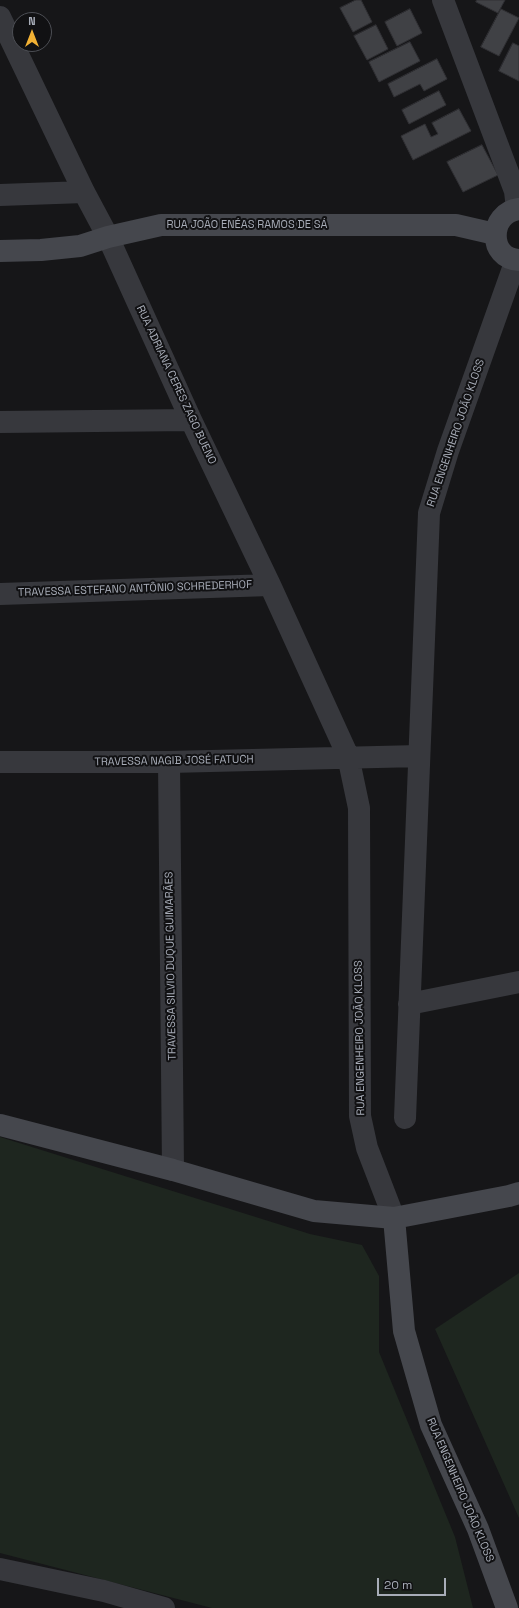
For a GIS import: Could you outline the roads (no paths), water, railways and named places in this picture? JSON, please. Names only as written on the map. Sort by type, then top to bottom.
[{"type":"street","points":[[443,0],[515,191],[518,209],[509,212],[502,218],[497,225],[495,234],[496,243],[501,251],[508,257],[517,260]]},
{"type":"street","name":"RUA ADRIANA CERES ZAGO BUENO","points":[[0,17],[84,192],[108,237],[191,420],[270,585],[348,756]]},
{"type":"street","points":[[0,195],[84,192]]},
{"type":"street","name":"RUA JOÃO ENÉAS RAMOS DE SÁ","points":[[0,251],[41,250],[80,246],[108,237],[161,225],[456,225],[495,234]]},
{"type":"street","name":"RUA ENGENHEIRO JOÃO KLOSS","points":[[405,1118],[429,513],[448,451],[517,260]]},
{"type":"street","points":[[0,422],[191,420]]},
{"type":"street","name":"TRAVESSA ESTEFANO ANTÔNIO SCHREDERHOF","points":[[0,594],[270,585]]},
{"type":"street","points":[[348,756],[419,756]]},
{"type":"street","name":"RUA ENGENHEIRO JOÃO KLOSS","points":[[348,756],[359,808],[360,1116],[367,1148],[394,1218],[404,1331],[431,1425],[478,1529],[507,1608]]},
{"type":"street","name":"TRAVESSA NAGIB JOSÉ FATUCH","points":[[0,762],[169,762],[348,756]]},
{"type":"street","name":"TRAVESSA SILVIO DUQUE GUIMARÃES","points":[[169,762],[173,1170]]},
{"type":"street","points":[[409,1004],[519,982]]},
{"type":"street","points":[[0,1124],[173,1170],[314,1211],[394,1218],[519,1193]]},
{"type":"street","points":[[0,1569],[103,1600],[164,1608]]}]
